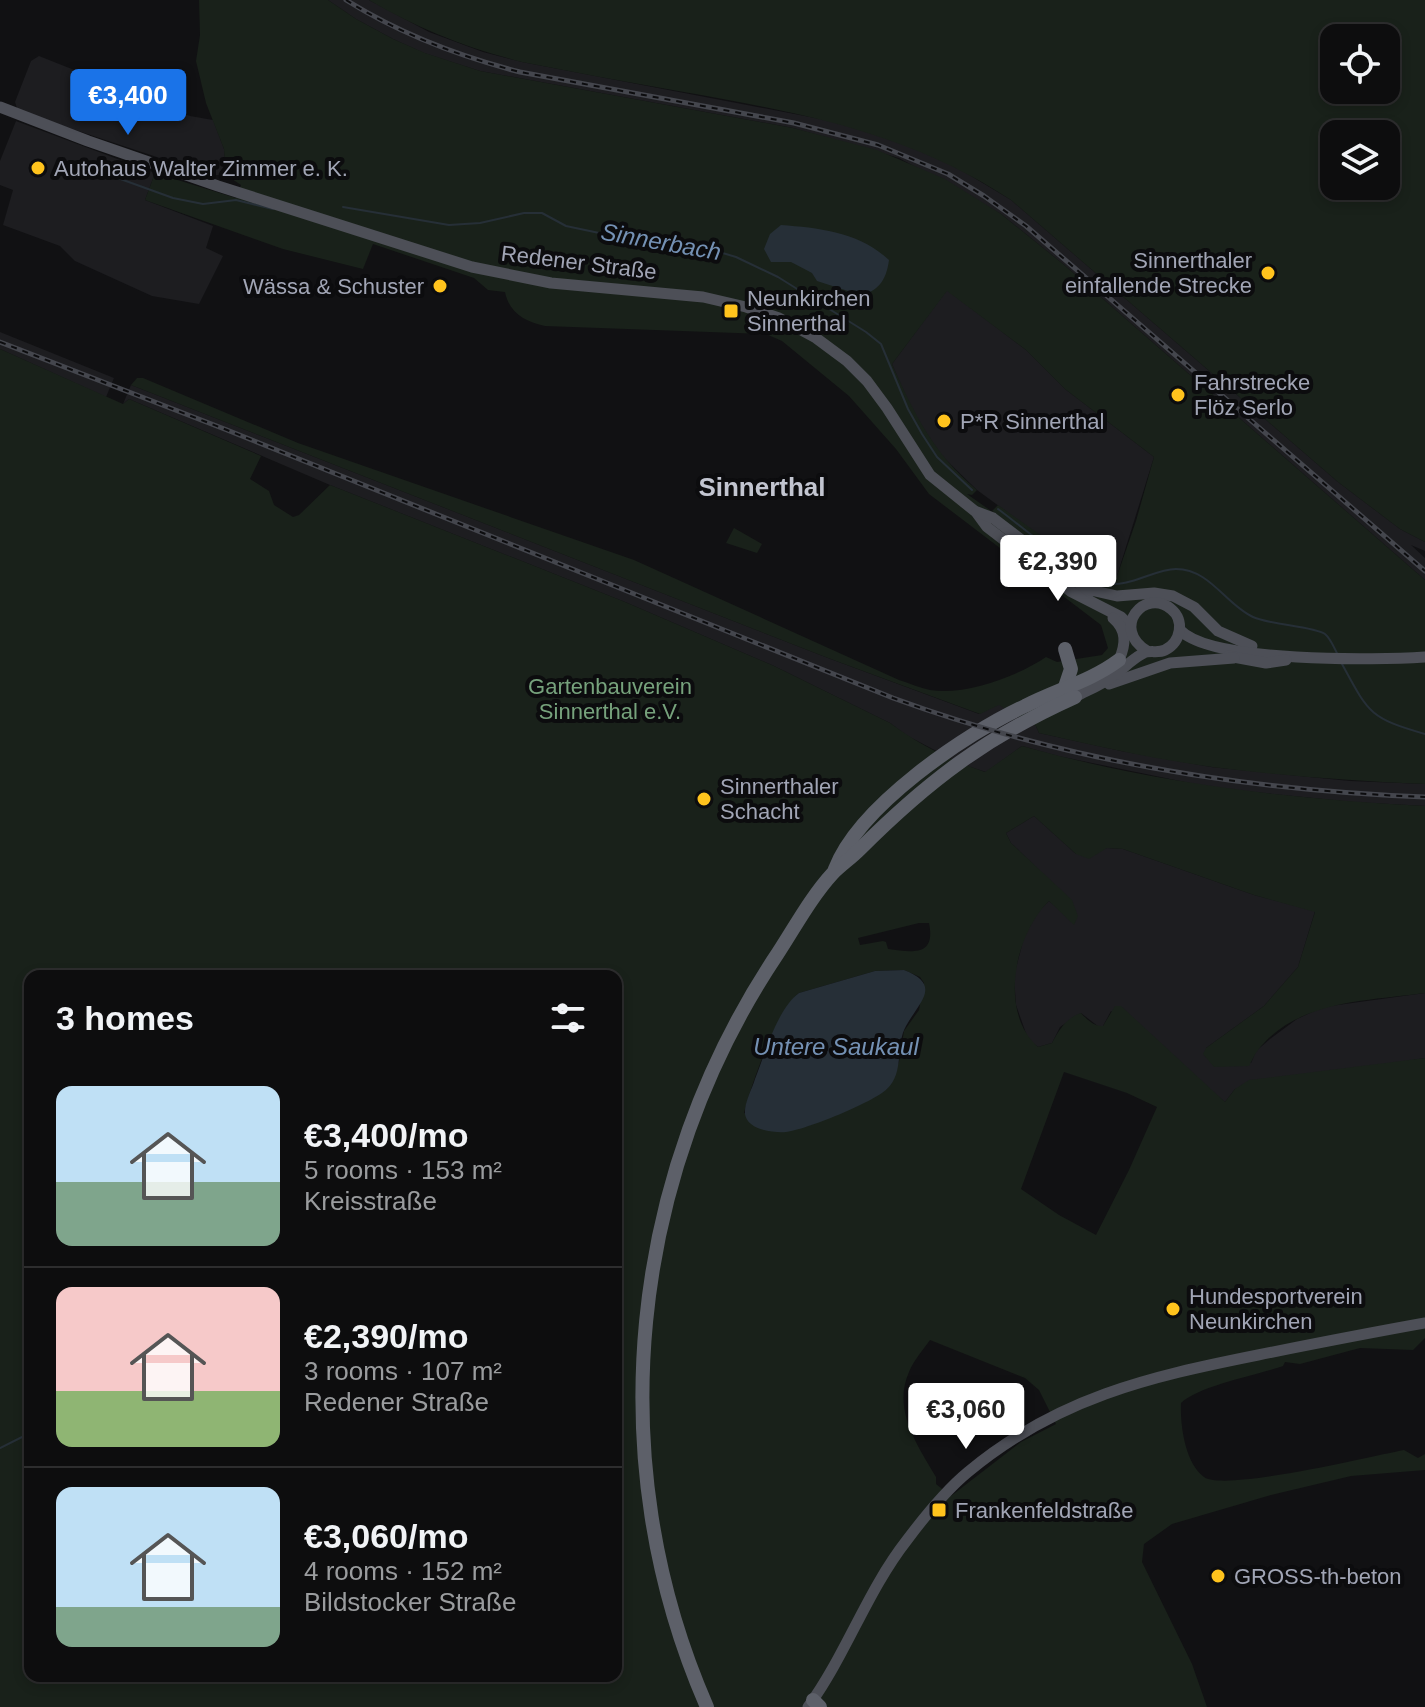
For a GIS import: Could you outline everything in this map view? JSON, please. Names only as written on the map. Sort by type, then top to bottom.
[{"type":"highway","points":[[1065,649],[1071,669],[1070,692]]},
{"type":"highway","points":[[707,1707],[676,1624],[652,1523],[642,1436],[644,1333],[665,1203],[705,1084],[752,993],[833,873],[842,852],[863,825],[925,769],[993,723],[1070,692],[1087,678],[1119,660]]},
{"type":"highway","points":[[1071,669],[1087,678]]},
{"type":"main road","name":"Redener Straße","points":[[0,107],[88,141],[244,194],[472,267],[551,283],[703,297],[779,318],[816,338],[867,381],[930,475],[976,512],[987,527],[1053,578],[1092,604],[1121,617],[1131,631]]},
{"type":"main road","name":"Redener Straße","points":[[976,512],[993,518],[1086,589],[1119,609],[1136,612]]},
{"type":"main road","points":[[1086,589],[1117,596],[1167,594],[1194,607],[1218,631],[1231,639],[1276,654]]},
{"type":"main road","points":[[1119,660],[1130,646],[1136,612],[1149,603],[1164,605],[1176,615],[1180,630],[1191,639],[1206,643],[1294,658],[1425,657]]},
{"type":"main road","points":[[1092,604],[1115,619],[1121,627],[1124,643],[1119,660]]},
{"type":"main road","points":[[1131,631],[1138,645],[1147,651],[1161,651],[1173,644],[1180,630]]},
{"type":"main road","points":[[1173,644],[1266,663],[1294,658]]},
{"type":"main road","points":[[1070,692],[1110,679],[1147,651]]},
{"type":"main road","points":[[1070,692],[1170,663],[1234,658]]},
{"type":"main road","points":[[812,1705],[890,1563],[951,1487],[984,1459],[1041,1422],[1096,1395],[1135,1382],[1210,1364],[1425,1323]]},
{"type":"shaded area","points":[[328,0],[369,0],[429,32],[483,52],[522,62],[836,122],[904,144],[951,164],[1011,200],[1338,482],[1400,529],[1425,542],[1425,551],[1411,545],[1425,558],[1425,580],[1063,264],[1001,214],[899,158],[793,128],[480,71],[424,53],[393,39]]},
{"type":"shaded area","points":[[39,56],[190,116],[213,120],[224,149],[226,175],[211,175],[18,111],[15,102],[31,61]]},
{"type":"shaded area","points":[[16,121],[155,173],[145,200],[213,226],[206,248],[223,256],[199,304],[152,296],[75,261],[60,246],[3,225],[13,190],[0,185],[0,161]]},
{"type":"shaded area","points":[[947,290],[1026,350],[1065,389],[1154,457],[1116,579],[1098,576],[1081,566],[977,490],[942,456],[914,415],[892,364]]},
{"type":"shaded area","points":[[0,332],[114,378],[106,397],[0,349]]},
{"type":"shaded area","points":[[131,385],[828,658],[979,714],[999,704],[1036,726],[1039,733],[1211,767],[1350,781],[1425,784],[1425,806],[1214,788],[1022,746],[986,772],[961,764],[890,723],[774,666],[625,602],[330,485],[129,399],[123,404]]},
{"type":"shaded area","points":[[1034,816],[1076,854],[1107,848],[1123,849],[1254,895],[1315,911],[1298,967],[1264,1006],[1206,1048],[1251,1063],[1256,1051],[1270,1039],[1297,1019],[1323,1007],[1425,993],[1425,1058],[1235,1089],[1225,1102],[1111,1011],[1103,1026],[1099,1027],[1081,1013],[1060,1027],[1052,1043],[1038,1047],[1028,1039],[1016,1005],[1014,976],[1024,937],[1037,913],[1049,901],[1060,910],[1041,872],[1011,843],[1006,833]]},
{"type":"green space","points":[[199,0],[328,0],[393,39],[480,71],[793,128],[877,150],[945,179],[1001,214],[1063,264],[1425,580],[1425,784],[1318,778],[1212,767],[1039,733],[1036,726],[999,705],[980,714],[828,658],[131,385],[137,378],[143,378],[298,443],[634,560],[899,680],[926,689],[944,691],[975,687],[1021,671],[1046,657],[1057,662],[1102,655],[1108,648],[1101,625],[929,494],[896,449],[849,396],[782,341],[766,334],[545,326],[531,322],[514,311],[505,292],[488,290],[474,278],[373,244],[363,269],[283,249],[145,200],[155,173],[236,198],[241,185],[226,175],[224,149],[206,103],[196,61],[200,35]],"holes":[[[947,291],[1026,350],[1065,389],[1154,457],[1116,579],[1098,576],[998,505],[992,511],[1011,525],[967,494],[972,495],[977,490],[937,447],[892,364]]]},
{"type":"green space","points":[[369,0],[1425,0],[1425,542],[1400,529],[1338,482],[1011,200],[972,177],[932,157],[851,128],[766,107],[522,62],[443,37]]},
{"type":"green space","name":"Gartenbauverein Sinnerthal e.V.","points":[[0,349],[123,404],[129,399],[261,456],[250,479],[269,491],[274,505],[293,517],[299,515],[330,485],[625,602],[774,666],[890,723],[936,751],[985,772],[1022,746],[1121,770],[1222,787],[1323,799],[1425,806],[1425,993],[1357,1001],[1313,1012],[1274,1034],[1258,1050],[1249,1066],[1214,1067],[1203,1054],[1206,1048],[1264,1006],[1298,967],[1315,912],[1254,895],[1123,849],[1107,848],[1089,859],[1076,854],[1034,816],[1006,833],[1011,843],[1072,900],[1078,916],[1074,925],[1049,901],[1037,915],[1020,952],[1015,994],[1018,1014],[1026,1032],[1038,1047],[1052,1043],[1064,1025],[1076,1015],[1081,1013],[1094,1024],[1103,1026],[1115,1006],[1121,1006],[1225,1102],[1235,1089],[1249,1080],[1425,1058],[1425,1338],[1413,1350],[1360,1348],[1300,1364],[1285,1362],[1283,1366],[1200,1391],[1181,1403],[1181,1412],[1188,1453],[1204,1477],[1240,1480],[1268,1477],[1404,1450],[1418,1458],[1425,1454],[1425,1470],[1351,1476],[1271,1495],[1172,1524],[1144,1544],[1142,1562],[1192,1664],[1207,1707],[0,1707]],"holes":[[[929,923],[930,934],[929,942],[920,950],[888,949],[883,941],[860,945],[858,938]],[[904,970],[920,977],[924,983],[919,1010],[904,1031],[899,1062],[887,1089],[857,1106],[805,1127],[744,1113],[766,1049],[782,1015],[799,993],[875,971]],[[1064,1072],[1127,1093],[1157,1107],[1096,1235],[1021,1189]],[[930,1340],[1025,1378],[1039,1390],[1056,1424],[1021,1442],[951,1496],[936,1484],[936,1477],[915,1440],[905,1414],[905,1386],[911,1368]]]},
{"type":"green space","points":[[734,528],[762,544],[757,553],[726,543]]},
{"type":"water","points":[[781,225],[838,233],[865,243],[889,260],[883,280],[870,292],[857,297],[817,281],[812,273],[791,262],[771,262],[764,249],[770,234]]},
{"type":"water","name":"Untere Saukaul","points":[[904,970],[923,982],[924,995],[903,1033],[896,1075],[887,1089],[854,1108],[795,1130],[768,1131],[751,1124],[745,1114],[747,1101],[772,1033],[791,1000],[799,993],[875,971]]},
{"type":"waterway","name":"Sinnerbach","points":[[90,168],[173,198],[203,204],[236,200],[273,209]]},
{"type":"waterway","name":"Sinnerbach","points":[[343,207],[449,225],[542,213],[566,226],[604,234],[696,245],[736,257],[778,277],[881,344],[922,434],[937,457],[972,490]]},
{"type":"waterway","name":"Sinnerbach","points":[[998,509],[1094,579],[1113,584],[1168,570],[1188,571],[1208,581],[1253,617],[1325,634],[1338,655]]},
{"type":"waterway","name":"Sinnerbach","points":[[1342,664],[1373,712],[1425,734]]},
{"type":"waterway","points":[[0,1448],[24,1436]]},
{"type":"railway","points":[[346,0],[408,34],[497,66],[794,123],[878,145],[948,174],[1026,226],[1425,571]]},
{"type":"railway","points":[[0,342],[893,698],[958,720],[1023,739],[1155,768],[1289,787],[1425,797]]},
{"type":"place","name":"Autohaus Walter Zimmer e. K.","points":[[38,168]]},
{"type":"place","name":"Sinnerthaler einfallende Strecke","points":[[1268,273]]},
{"type":"place","name":"Wässa & Schuster","points":[[440,286]]},
{"type":"place","name":"Neunkirchen Sinnerthal","points":[[731,311]]},
{"type":"place","name":"Fahrstrecke Flöz Serlo","points":[[1178,395]]},
{"type":"place","name":"P*R Sinnerthal","points":[[944,421]]},
{"type":"place","name":"Sinnerthaler Schacht","points":[[704,799]]},
{"type":"place","name":"Hundesportverein Neunkirchen","points":[[1173,1309]]},
{"type":"place","name":"Frankenfeldstraße","points":[[939,1510]]},
{"type":"place","name":"GROSS-th-beton","points":[[1218,1576]]},
{"type":"district","name":"Sinnerthal","points":[[762,487]]}]
